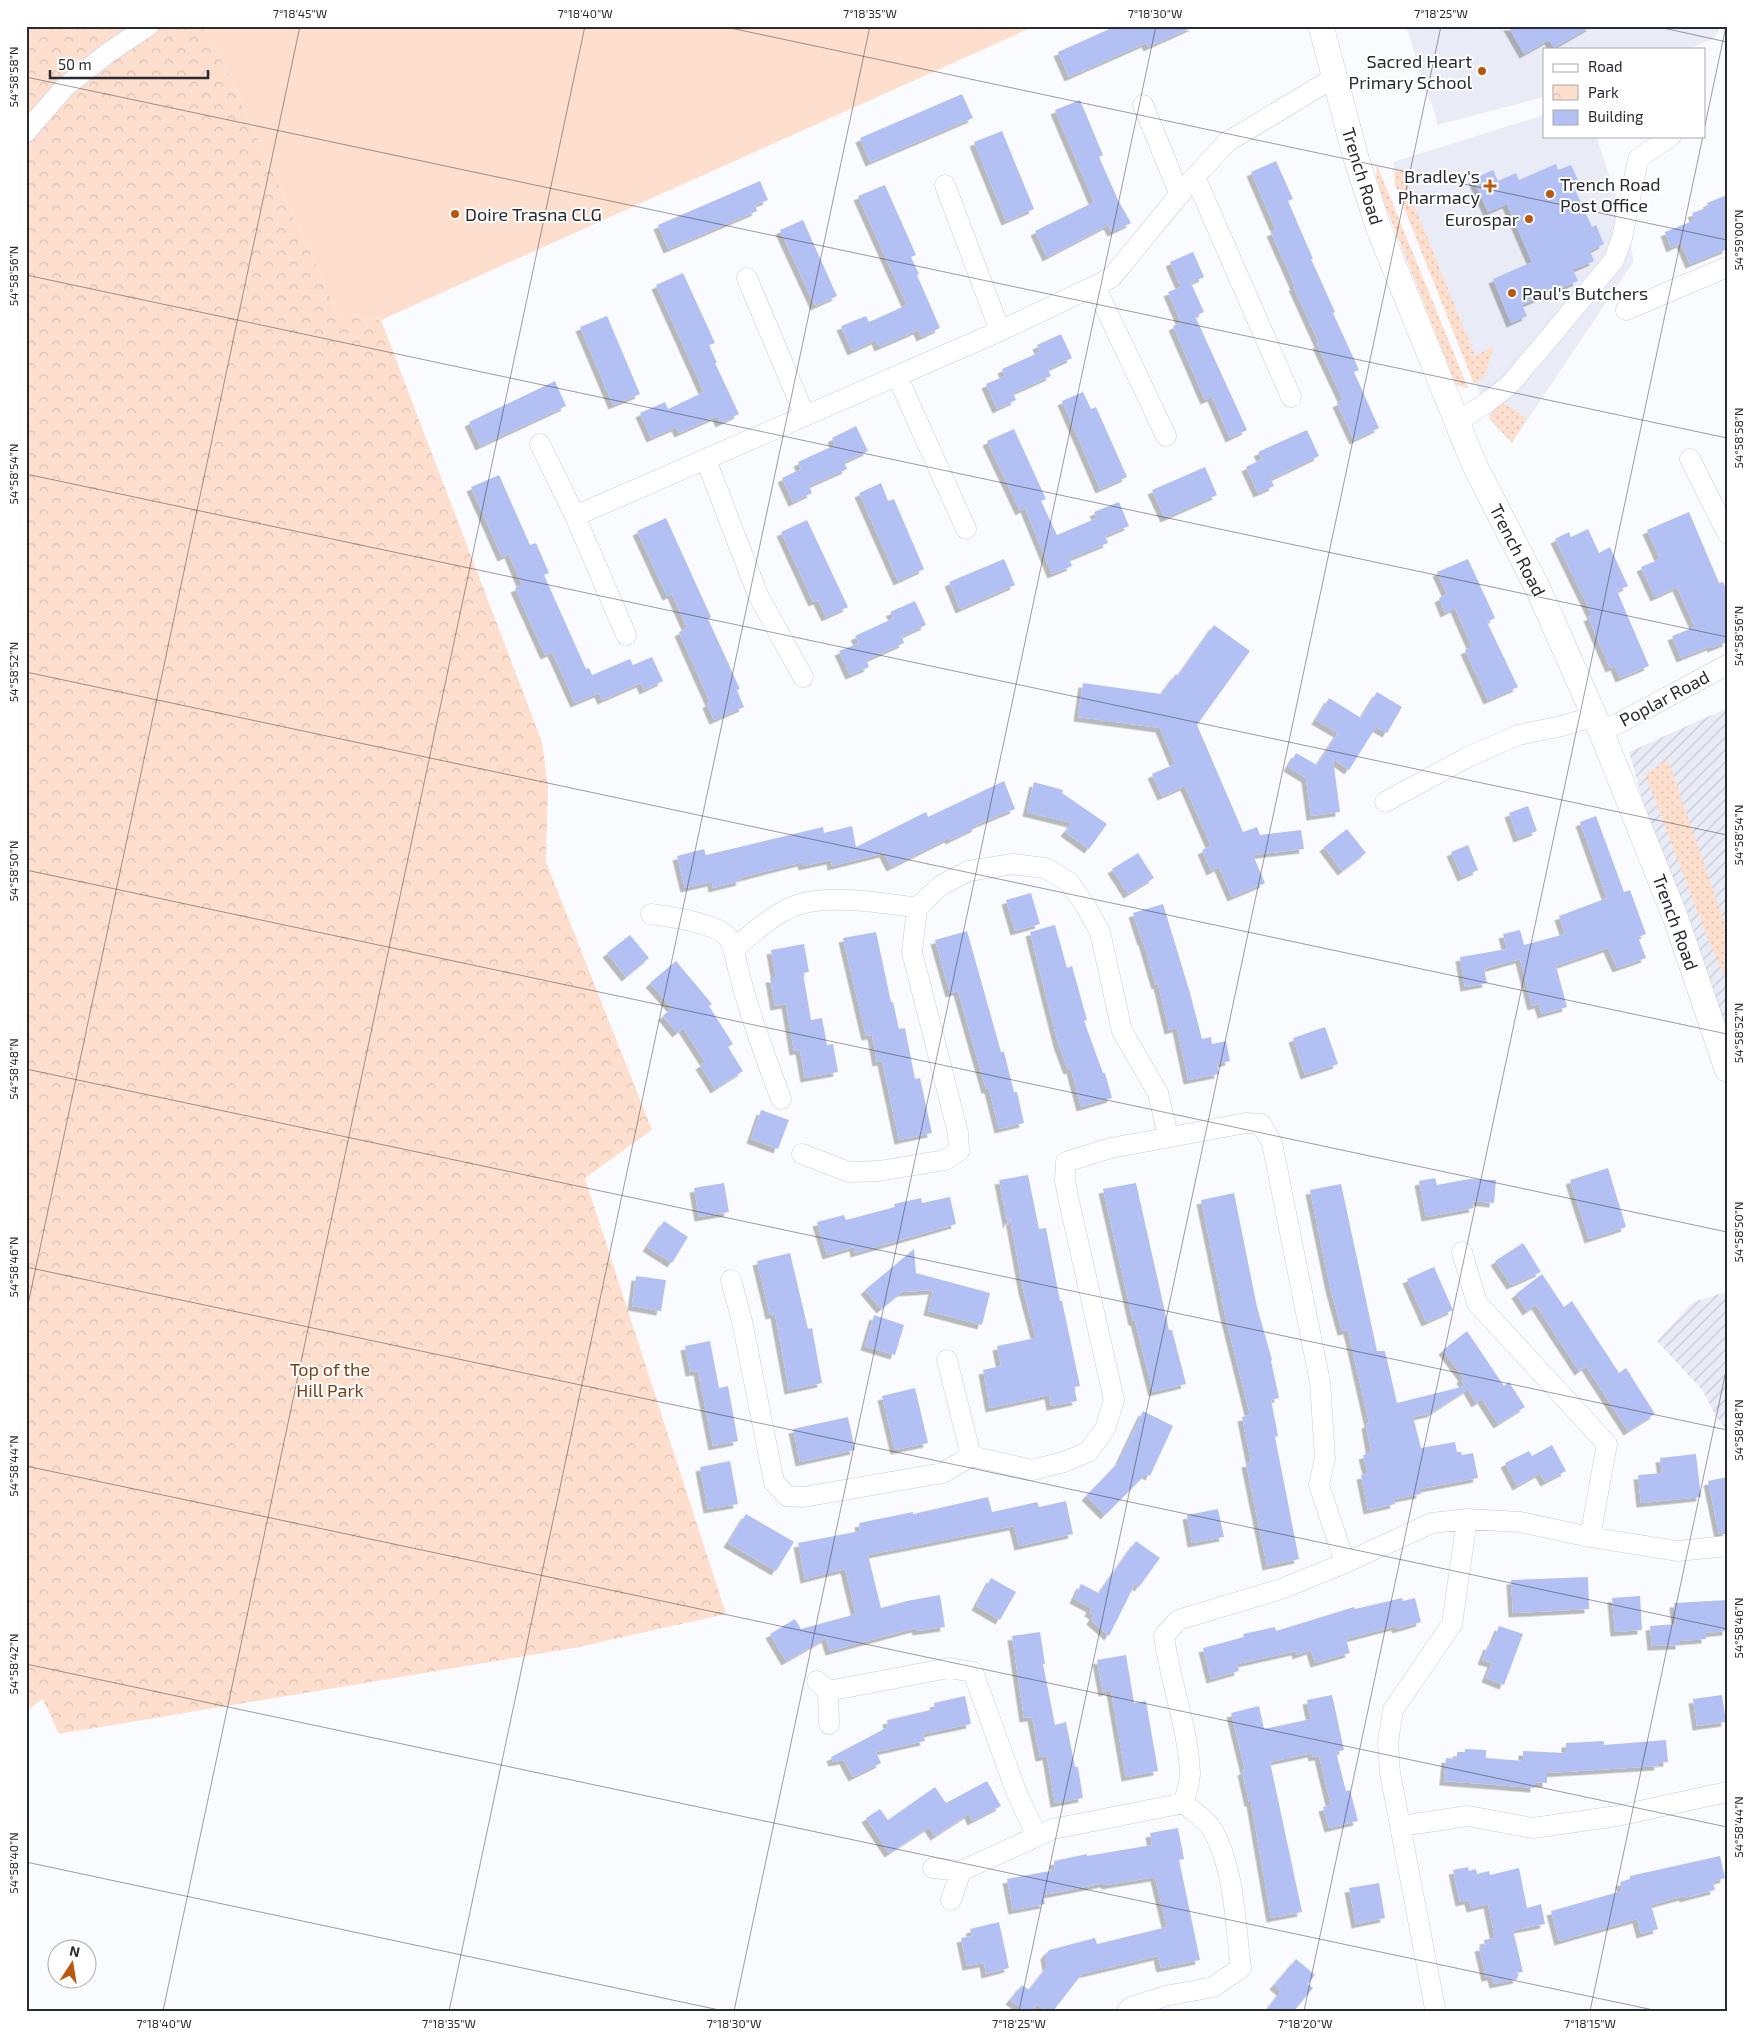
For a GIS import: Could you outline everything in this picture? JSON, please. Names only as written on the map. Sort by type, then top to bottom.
[{"type":"street","points":[[26,132],[65,86],[108,53],[148,26]]},
{"type":"street","name":"Trench Road","points":[[1321,26],[1356,158],[1380,229],[1474,464],[1540,591],[1598,723],[1676,919],[1727,1069]]},
{"type":"street","points":[[575,516],[1000,331],[1111,278],[1195,177],[1227,142],[1335,77]]},
{"type":"street","points":[[1143,105],[1180,195]]},
{"type":"street","points":[[1457,422],[1480,408],[1513,381],[1614,260],[1622,238],[1638,159],[1667,138]]},
{"type":"street","points":[[1195,177],[1291,397]]},
{"type":"street","points":[[945,185],[1000,331]]},
{"type":"street","points":[[1626,310],[1727,267]]},
{"type":"street","points":[[747,278],[805,416]]},
{"type":"street","points":[[1095,286],[1166,436]]},
{"type":"street","points":[[897,376],[966,530]]},
{"type":"street","points":[[540,444],[575,516],[626,635]]},
{"type":"street","points":[[1690,459],[1727,533]]},
{"type":"street","points":[[706,460],[758,596],[803,677]]},
{"type":"street","name":"Poplar Road","points":[[1385,802],[1468,757],[1518,735],[1562,726],[1619,723],[1727,665]]},
{"type":"street","points":[[802,1154],[849,1172],[879,1171],[945,1160],[958,1151],[958,1133],[912,952],[917,908],[940,886],[968,871],[1013,864],[1046,868],[1070,882],[1085,905],[1100,932],[1122,1031],[1158,1093],[1168,1136]]},
{"type":"street","points":[[734,949],[765,924],[797,905],[833,900],[885,903],[917,908]]},
{"type":"street","points":[[651,914],[689,920],[727,936],[734,949],[751,1018],[781,1099]]},
{"type":"street","points":[[731,1280],[742,1321],[774,1482],[787,1496],[803,1497],[943,1472],[971,1456],[1032,1470],[1064,1462],[1088,1452],[1105,1428],[1114,1400],[1068,1197],[1065,1180],[1066,1162],[1111,1148],[1168,1136],[1246,1123],[1261,1124],[1272,1143],[1320,1382],[1325,1458],[1319,1486],[1345,1563]]},
{"type":"street","points":[[1462,1252],[1477,1303],[1607,1444],[1590,1537]]},
{"type":"street","points":[[947,1360],[971,1456]]},
{"type":"street","points":[[1434,2008],[1390,1773],[1388,1742],[1393,1710],[1452,1624],[1467,1519]]},
{"type":"street","points":[[1184,1803],[1190,1775],[1185,1737],[1164,1636],[1178,1620],[1281,1590],[1432,1523],[1467,1519],[1520,1522],[1590,1537],[1677,1551],[1727,1546]]},
{"type":"street","points":[[829,1724],[823,1686],[949,1668],[973,1672],[1016,1791],[1036,1835]]},
{"type":"street","points":[[1401,1826],[1468,1816],[1533,1828],[1617,1816],[1727,1792]]},
{"type":"street","points":[[933,1868],[961,1871],[1036,1835],[1053,1829],[1184,1803]]},
{"type":"street","points":[[1127,2011],[1166,1996],[1213,1987],[1241,1968],[1224,1856],[1211,1828],[1184,1803]]},
{"type":"street","points":[[951,1900],[961,1871]]},
{"type":"shaded area","name":"Sacred Heart Primary School","points":[[1406,26],[1721,26],[1714,39],[1690,48],[1543,48],[1543,97],[1437,125],[1436,116]]},
{"type":"shaded area","points":[[1543,115],[1543,138],[1597,138],[1626,225],[1634,261],[1512,443],[1490,420],[1395,174],[1393,162]]},
{"type":"shaded area","points":[[1727,708],[1727,1042],[1676,919],[1629,752]]},
{"type":"shaded area","points":[[1727,1292],[1727,1431],[1715,1415],[1703,1391],[1657,1341],[1693,1302]]},
{"type":"green space","name":"Top of the Hill Park","points":[[26,26],[206,26],[339,315],[381,320],[542,742],[548,786],[546,862],[652,1130],[585,1178],[726,1614],[574,1648],[59,1734],[43,1699],[26,1711]]},
{"type":"green space","name":"Doire Trasna CLG","points":[[206,26],[1035,26],[381,320],[339,315]]},
{"type":"green space","points":[[1377,165],[1468,388],[1456,385],[1383,200],[1376,176]]},
{"type":"green space","points":[[1406,168],[1402,174],[1475,356],[1494,346],[1484,378],[1474,384],[1395,185],[1394,172]]},
{"type":"green space","points":[[1501,401],[1526,418],[1512,443],[1489,418]]},
{"type":"green space","points":[[1668,760],[1727,930],[1727,981],[1710,944],[1645,774]]},
{"type":"building","points":[[1116,26],[1195,26],[1148,47],[1146,43],[1069,77],[1058,52]]},
{"type":"building","points":[[1508,26],[1592,26],[1554,48],[1549,40],[1524,54]]},
{"type":"building","points":[[962,94],[973,118],[870,162],[860,138]]},
{"type":"building","points":[[1080,100],[1103,155],[1099,157],[1118,200],[1131,223],[1112,232],[1108,225],[1047,257],[1035,231],[1094,202],[1055,110]]},
{"type":"building","points":[[1002,131],[1034,209],[1006,221],[974,142]]},
{"type":"building","points":[[1276,161],[1293,199],[1288,201],[1335,312],[1333,313],[1359,370],[1354,372],[1379,428],[1354,440],[1337,403],[1343,400],[1317,344],[1319,343],[1271,232],[1276,230],[1251,172]]},
{"type":"building","points":[[1556,164],[1558,170],[1571,165],[1578,180],[1572,183],[1592,227],[1596,225],[1604,244],[1590,251],[1594,261],[1573,270],[1578,281],[1522,305],[1527,316],[1511,323],[1493,279],[1532,262],[1507,204],[1488,212],[1473,179],[1493,170],[1498,181],[1516,173],[1519,180]]},
{"type":"building","points":[[760,181],[768,200],[755,205],[757,211],[668,249],[658,225]]},
{"type":"building","points":[[885,185],[916,255],[911,257],[940,328],[921,337],[918,330],[879,347],[876,340],[852,351],[841,326],[866,316],[869,322],[907,305],[858,196]]},
{"type":"building","points":[[1727,195],[1727,249],[1690,264],[1681,243],[1671,248],[1665,232],[1695,220],[1692,213],[1709,207],[1707,203]]},
{"type":"building","points":[[803,220],[837,296],[815,306],[780,230]]},
{"type":"building","points":[[1193,252],[1204,277],[1181,287],[1170,262]]},
{"type":"building","points":[[683,273],[715,343],[709,345],[717,363],[715,363],[739,414],[720,423],[717,416],[679,433],[676,427],[651,438],[640,413],[665,402],[668,409],[704,392],[656,285]]},
{"type":"building","points":[[1191,283],[1204,312],[1195,316],[1247,430],[1230,438],[1212,397],[1205,400],[1173,326],[1181,322],[1168,292]]},
{"type":"building","points":[[607,316],[640,394],[613,405],[580,327]]},
{"type":"building","points":[[1061,334],[1072,358],[1048,369],[1051,376],[1013,393],[1016,400],[997,409],[986,384],[1005,376],[1002,369],[1040,352],[1037,345]]},
{"type":"building","points":[[555,381],[566,406],[480,446],[469,422]]},
{"type":"building","points":[[1083,392],[1091,409],[1096,407],[1127,477],[1100,489],[1062,401]]},
{"type":"building","points":[[856,426],[868,451],[844,462],[847,469],[809,486],[812,493],[793,502],[782,478],[801,469],[798,462],[835,445],[832,438]]},
{"type":"building","points":[[1014,429],[1046,499],[1041,501],[1057,535],[1097,518],[1094,512],[1119,502],[1129,526],[1105,536],[1108,543],[1069,559],[1072,566],[1052,574],[1025,508],[1020,511],[987,441]]},
{"type":"building","points":[[1307,430],[1319,456],[1271,479],[1274,486],[1258,493],[1246,467],[1262,459],[1258,452]]},
{"type":"building","points":[[1205,467],[1217,495],[1165,518],[1152,490]]},
{"type":"building","points":[[499,475],[530,545],[536,543],[549,573],[544,575],[586,669],[589,668],[592,675],[630,659],[633,665],[652,657],[663,681],[644,690],[641,683],[602,700],[599,693],[575,703],[552,652],[545,655],[515,588],[522,585],[509,554],[502,557],[471,487]]},
{"type":"building","points":[[881,483],[888,501],[894,499],[924,569],[898,581],[859,493]]},
{"type":"building","points":[[1689,512],[1719,583],[1723,582],[1727,591],[1727,642],[1681,658],[1672,636],[1695,627],[1677,587],[1655,597],[1641,567],[1660,559],[1647,530]]},
{"type":"building","points":[[666,518],[711,617],[708,619],[740,689],[737,690],[744,707],[714,720],[707,704],[710,702],[679,632],[687,628],[672,594],[667,596],[637,531]]},
{"type":"building","points":[[807,520],[848,607],[826,617],[818,600],[813,602],[781,532]]},
{"type":"building","points":[[1588,529],[1599,553],[1610,547],[1628,586],[1617,591],[1649,666],[1620,678],[1615,666],[1610,668],[1588,617],[1592,615],[1555,539],[1569,532],[1571,537]]},
{"type":"building","points":[[1004,559],[1015,585],[960,609],[949,582]]},
{"type":"building","points":[[1468,559],[1495,618],[1487,622],[1518,687],[1488,700],[1465,650],[1472,647],[1455,608],[1445,613],[1439,598],[1447,594],[1437,572]]},
{"type":"building","points":[[915,601],[926,625],[902,636],[904,643],[866,660],[869,667],[850,675],[839,651],[859,643],[855,636],[894,618],[890,612]]},
{"type":"building","points":[[1214,625],[1250,651],[1197,725],[1243,832],[1257,827],[1260,835],[1301,830],[1304,849],[1253,855],[1265,883],[1232,897],[1219,867],[1211,871],[1202,850],[1211,846],[1185,786],[1162,796],[1152,774],[1175,764],[1160,728],[1078,717],[1083,683],[1161,694],[1176,674],[1178,676]]},
{"type":"building","points":[[1377,692],[1402,707],[1387,733],[1376,727],[1349,770],[1333,759],[1340,812],[1311,816],[1306,778],[1288,767],[1296,753],[1317,765],[1338,733],[1316,720],[1329,698],[1361,718]]},
{"type":"building","points":[[1004,781],[1015,809],[976,825],[977,827],[950,840],[949,838],[891,867],[884,853],[832,866],[831,860],[803,866],[802,862],[740,878],[741,881],[713,888],[712,882],[685,888],[677,856],[704,849],[706,855],[823,827],[824,833],[852,826],[856,847],[926,812],[928,817]]},
{"type":"building","points":[[1034,782],[1063,790],[1062,793],[1107,824],[1089,849],[1065,832],[1072,823],[1027,812]]},
{"type":"building","points":[[1528,806],[1537,831],[1518,838],[1509,813]]},
{"type":"building","points":[[1596,816],[1624,892],[1630,890],[1646,934],[1638,937],[1646,958],[1617,968],[1608,948],[1556,966],[1567,1007],[1542,1014],[1539,1004],[1532,1006],[1520,959],[1484,969],[1487,983],[1465,987],[1460,957],[1507,949],[1503,934],[1520,930],[1524,945],[1565,934],[1559,916],[1607,898],[1580,822]]},
{"type":"building","points":[[1347,829],[1366,853],[1342,871],[1324,847]]},
{"type":"building","points":[[1468,845],[1478,870],[1462,877],[1451,852]]},
{"type":"building","points":[[1138,853],[1154,878],[1128,894],[1112,869]]},
{"type":"building","points":[[1031,893],[1040,924],[1015,931],[1006,900]]},
{"type":"building","points":[[1163,904],[1202,1039],[1211,1037],[1212,1044],[1226,1041],[1230,1061],[1217,1064],[1219,1074],[1188,1080],[1177,1028],[1169,1030],[1158,984],[1156,985],[1133,913]]},
{"type":"building","points":[[1055,925],[1067,968],[1072,966],[1087,1020],[1084,1021],[1103,1073],[1105,1073],[1112,1098],[1081,1107],[1071,1069],[1068,1070],[1058,1043],[1030,932]]},
{"type":"building","points":[[967,931],[1001,1052],[1004,1052],[1014,1092],[1017,1092],[1024,1123],[999,1129],[989,1089],[986,1089],[958,991],[950,993],[935,940]]},
{"type":"building","points":[[876,932],[891,1002],[893,1002],[899,1029],[905,1028],[915,1079],[920,1078],[932,1133],[899,1140],[882,1061],[877,1062],[872,1035],[866,1036],[843,938]]},
{"type":"building","points":[[630,935],[649,958],[626,977],[607,953]]},
{"type":"building","points":[[804,944],[809,972],[803,973],[811,1020],[822,1018],[827,1045],[833,1044],[838,1072],[805,1078],[800,1050],[794,1051],[786,1004],[775,1006],[770,978],[776,978],[771,950]]},
{"type":"building","points":[[676,961],[712,1004],[709,1006],[733,1044],[728,1047],[743,1071],[715,1089],[700,1065],[705,1062],[683,1028],[677,1033],[663,1016],[672,1008],[650,983]]},
{"type":"building","points":[[1325,1027],[1338,1064],[1305,1075],[1293,1038]]},
{"type":"building","points":[[761,1110],[789,1120],[778,1149],[751,1139]]},
{"type":"building","points":[[1608,1168],[1626,1227],[1589,1239],[1570,1180]]},
{"type":"building","points":[[1028,1175],[1039,1229],[1046,1228],[1060,1301],[1062,1301],[1080,1386],[1074,1387],[1077,1401],[1051,1406],[1049,1395],[990,1408],[983,1370],[1001,1366],[997,1346],[1036,1338],[1023,1289],[1010,1218],[1008,1225],[999,1180]]},
{"type":"building","points":[[1435,1178],[1437,1185],[1469,1179],[1496,1180],[1494,1203],[1472,1201],[1474,1208],[1426,1217],[1419,1181]]},
{"type":"building","points":[[724,1183],[729,1212],[699,1217],[694,1188]]},
{"type":"building","points":[[1136,1183],[1169,1330],[1172,1330],[1186,1384],[1153,1392],[1135,1321],[1133,1321],[1103,1189]]},
{"type":"building","points":[[1341,1184],[1377,1351],[1385,1351],[1397,1403],[1465,1386],[1461,1379],[1463,1377],[1443,1350],[1467,1331],[1504,1386],[1509,1382],[1525,1407],[1498,1424],[1482,1399],[1476,1403],[1468,1389],[1431,1413],[1413,1417],[1421,1448],[1455,1442],[1457,1452],[1461,1452],[1462,1455],[1473,1453],[1478,1478],[1420,1489],[1421,1494],[1394,1499],[1395,1504],[1368,1510],[1361,1475],[1368,1474],[1363,1455],[1371,1453],[1366,1424],[1369,1423],[1348,1330],[1342,1331],[1330,1287],[1310,1190]]},
{"type":"building","points":[[1234,1193],[1257,1307],[1272,1360],[1279,1398],[1271,1400],[1278,1436],[1275,1437],[1299,1559],[1267,1566],[1246,1463],[1251,1462],[1242,1417],[1250,1415],[1225,1315],[1201,1200]]},
{"type":"building","points":[[950,1197],[956,1224],[855,1253],[854,1247],[827,1255],[817,1222],[844,1215],[846,1220],[895,1207],[894,1204],[921,1198],[922,1203]]},
{"type":"building","points":[[664,1221],[688,1237],[672,1263],[647,1247]]},
{"type":"building","points":[[1523,1243],[1541,1272],[1511,1285],[1495,1261]]},
{"type":"building","points":[[914,1249],[916,1273],[990,1293],[982,1325],[928,1311],[933,1290],[902,1292],[881,1309],[865,1290]]},
{"type":"building","points":[[790,1253],[808,1329],[812,1328],[822,1383],[789,1390],[775,1314],[770,1315],[757,1261]]},
{"type":"building","points":[[1434,1267],[1453,1310],[1426,1322],[1407,1279]]},
{"type":"building","points":[[1542,1274],[1564,1307],[1572,1301],[1619,1373],[1626,1368],[1655,1414],[1628,1431],[1586,1366],[1579,1371],[1536,1305],[1527,1311],[1516,1294]]},
{"type":"building","points":[[636,1276],[666,1280],[661,1311],[632,1306]]},
{"type":"building","points":[[874,1315],[904,1325],[895,1355],[865,1346]]},
{"type":"building","points":[[710,1341],[719,1388],[728,1386],[738,1441],[713,1446],[698,1371],[690,1372],[685,1346]]},
{"type":"building","points":[[915,1388],[928,1443],[895,1450],[882,1396]]},
{"type":"building","points":[[1143,1411],[1173,1426],[1150,1476],[1146,1474],[1105,1515],[1086,1496],[1119,1462]]},
{"type":"building","points":[[848,1417],[855,1450],[800,1462],[793,1429]]},
{"type":"building","points":[[1552,1445],[1566,1471],[1545,1482],[1540,1473],[1517,1486],[1505,1463],[1529,1451],[1532,1456]]},
{"type":"building","points":[[1696,1454],[1701,1497],[1641,1503],[1638,1475],[1662,1473],[1660,1458]]},
{"type":"building","points":[[730,1461],[738,1504],[708,1509],[700,1467]]},
{"type":"building","points":[[1727,1477],[1727,1534],[1719,1534],[1708,1481]]},
{"type":"building","points":[[988,1497],[992,1512],[1037,1502],[1039,1507],[1066,1501],[1073,1534],[1019,1546],[1014,1526],[868,1555],[881,1608],[940,1595],[945,1627],[917,1631],[916,1628],[830,1651],[826,1638],[786,1661],[770,1634],[795,1619],[801,1629],[856,1614],[845,1569],[805,1579],[798,1543],[860,1531],[859,1523],[913,1512],[913,1514]]},
{"type":"building","points":[[1218,1509],[1224,1537],[1192,1543],[1187,1515]]},
{"type":"building","points":[[746,1514],[794,1542],[776,1571],[728,1543]]},
{"type":"building","points":[[1136,1541],[1160,1558],[1139,1587],[1135,1584],[1109,1636],[1091,1620],[1094,1615],[1089,1612],[1091,1608],[1074,1599],[1081,1584],[1099,1593]]},
{"type":"building","points":[[1588,1577],[1589,1609],[1513,1613],[1511,1580]]},
{"type":"building","points":[[991,1578],[1016,1592],[1000,1620],[976,1606]]},
{"type":"building","points":[[1640,1596],[1642,1630],[1615,1632],[1612,1598]]},
{"type":"building","points":[[1402,1598],[1403,1601],[1415,1598],[1421,1622],[1397,1629],[1396,1626],[1346,1639],[1350,1653],[1315,1663],[1311,1650],[1297,1655],[1296,1651],[1237,1664],[1239,1671],[1211,1679],[1203,1648],[1244,1637],[1243,1634],[1275,1627],[1276,1631],[1354,1607],[1355,1609]]},
{"type":"building","points":[[1727,1600],[1727,1631],[1706,1633],[1706,1639],[1680,1641],[1680,1645],[1652,1646],[1650,1626],[1676,1624],[1674,1603]]},
{"type":"building","points":[[1499,1626],[1523,1634],[1504,1685],[1486,1678],[1492,1663],[1482,1660],[1488,1645],[1491,1646]]},
{"type":"building","points":[[1040,1632],[1045,1664],[1043,1664],[1055,1725],[1066,1722],[1075,1767],[1078,1767],[1083,1798],[1055,1803],[1047,1756],[1040,1757],[1032,1717],[1024,1718],[1012,1636]]},
{"type":"building","points":[[1126,1655],[1134,1703],[1146,1701],[1158,1771],[1126,1777],[1111,1690],[1103,1692],[1097,1660]]},
{"type":"building","points":[[1332,1695],[1344,1750],[1336,1752],[1346,1791],[1350,1790],[1358,1821],[1329,1828],[1323,1807],[1331,1805],[1319,1756],[1313,1757],[1312,1753],[1270,1762],[1302,1912],[1271,1918],[1251,1802],[1249,1802],[1242,1771],[1245,1770],[1231,1713],[1259,1706],[1264,1729],[1311,1719],[1307,1700]]},
{"type":"building","points":[[1722,1695],[1726,1722],[1697,1726],[1693,1699]]},
{"type":"building","points":[[965,1696],[971,1724],[923,1734],[925,1741],[876,1752],[881,1763],[853,1777],[844,1760],[833,1762],[831,1757],[888,1727],[887,1720],[935,1709],[934,1703]]},
{"type":"building","points":[[1666,1740],[1668,1762],[1658,1763],[1659,1766],[1547,1773],[1547,1783],[1535,1782],[1535,1788],[1444,1781],[1446,1758],[1457,1759],[1457,1752],[1465,1752],[1465,1749],[1486,1750],[1486,1758],[1523,1761],[1523,1751],[1566,1753],[1566,1743],[1604,1741],[1604,1745]]},
{"type":"building","points":[[987,1781],[1001,1806],[972,1821],[969,1814],[935,1836],[929,1827],[889,1853],[866,1818],[880,1809],[888,1820],[935,1787],[946,1803]]},
{"type":"building","points":[[1178,1828],[1184,1859],[1179,1860],[1200,1960],[1161,1968],[1158,1956],[1082,1974],[1053,2011],[1046,2011],[1037,2004],[1032,2011],[1025,2011],[1010,2000],[1022,1985],[1029,1990],[1047,1967],[1045,1955],[1049,1950],[1095,1938],[1097,1944],[1167,1927],[1155,1877],[1106,1885],[1105,1883],[1043,1895],[1045,1904],[1013,1910],[1007,1879],[1055,1870],[1054,1861],[1087,1854],[1087,1856],[1152,1845],[1150,1833]]},
{"type":"building","points":[[1720,1856],[1725,1878],[1713,1882],[1715,1890],[1651,1905],[1658,1929],[1641,1934],[1637,1919],[1559,1941],[1551,1911],[1622,1891],[1620,1882],[1630,1879],[1630,1876]]},
{"type":"building","points":[[1468,1867],[1469,1871],[1476,1869],[1477,1874],[1489,1871],[1490,1875],[1519,1868],[1527,1908],[1541,1904],[1545,1924],[1513,1930],[1523,1972],[1516,1973],[1518,1979],[1494,1984],[1492,1976],[1486,1977],[1479,1947],[1485,1946],[1484,1940],[1495,1938],[1488,1904],[1471,1908],[1469,1900],[1460,1902],[1453,1870]]},
{"type":"building","points":[[1379,1883],[1385,1918],[1356,1924],[1349,1888]]},
{"type":"building","points":[[999,1922],[1009,1968],[986,1974],[984,1963],[967,1966],[961,1938],[972,1936],[970,1929]]},
{"type":"building","points":[[1296,1959],[1315,1975],[1308,1984],[1313,1988],[1294,2011],[1266,2011],[1281,1991],[1274,1985]]},
{"type":"place","name":"Sacred Heart Primary School","points":[[1482,71]]},
{"type":"place","name":"Bradley's Pharmacy","points":[[1490,186]]},
{"type":"place","name":"Trench Road Post Office","points":[[1550,194]]},
{"type":"place","name":"Doire Trasna CLG","points":[[455,214]]},
{"type":"place","name":"Eurospar","points":[[1529,219]]},
{"type":"place","name":"Paul's Butchers","points":[[1512,293]]}]
